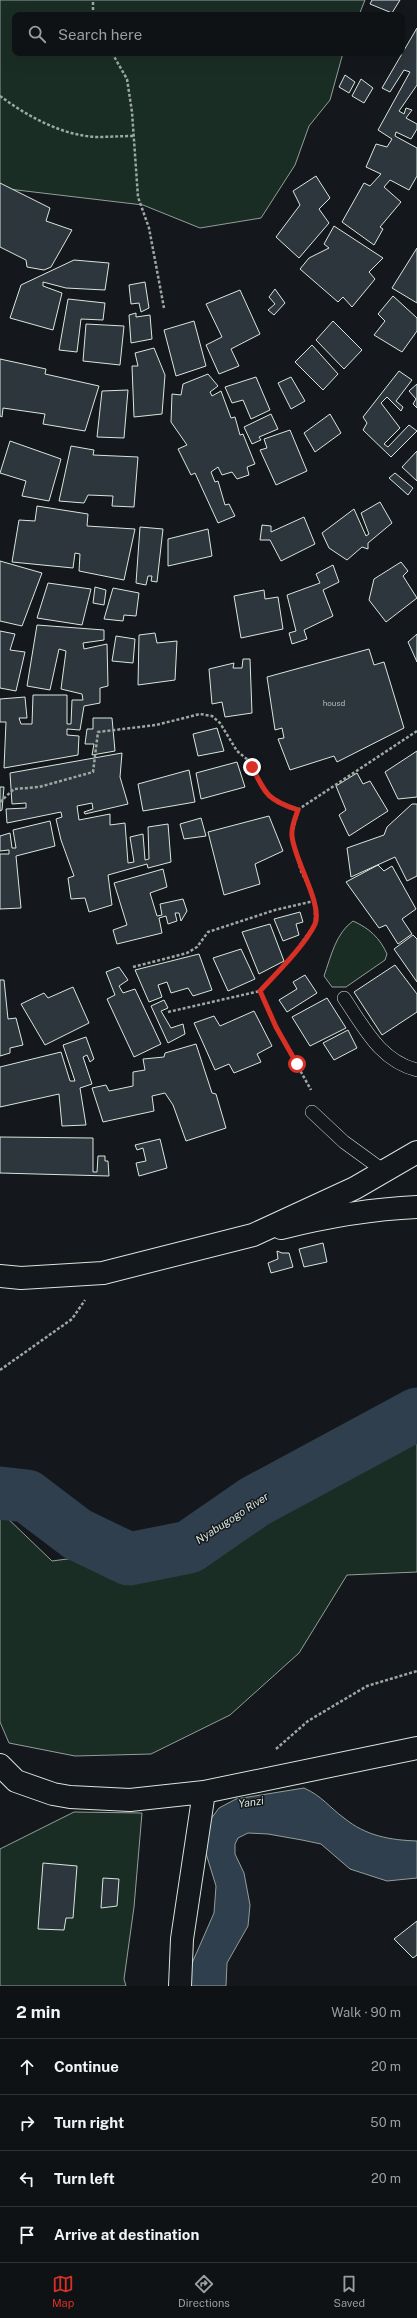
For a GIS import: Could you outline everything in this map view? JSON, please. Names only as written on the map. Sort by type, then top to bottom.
[{"type":"main road","points":[[252,1235],[355,1188],[417,1152]]},
{"type":"main road","points":[[0,1276],[21,1278],[103,1273],[314,1220],[394,1208],[417,1207]]},
{"type":"main road","points":[[0,1765],[16,1781],[53,1794],[70,1798],[130,1800],[204,1792],[417,1748]]},
{"type":"main road","points":[[180,1986],[182,1939],[204,1792]]},
{"type":"lane","points":[[344,998],[374,1043],[384,1054],[399,1064],[417,1070]]},
{"type":"lane","points":[[312,1112],[344,1142],[384,1171]]},
{"type":"path","points":[[93,0],[93,12]]},
{"type":"path","points":[[114,56],[127,79],[134,136],[138,197],[149,228],[164,308]]},
{"type":"path","points":[[0,96],[20,111],[58,129],[95,137],[134,136]]},
{"type":"path","points":[[0,802],[14,789],[39,787],[93,772],[98,732],[156,725],[200,714],[212,716],[220,723],[237,751],[248,760],[268,796],[278,803],[298,810]]},
{"type":"path","points":[[168,1012],[260,991],[295,952],[315,924],[314,901],[301,872],[291,836],[298,810],[417,731]]},
{"type":"path","points":[[133,967],[187,953],[197,947],[208,932],[275,910],[314,901]]},
{"type":"path","points":[[260,991],[276,1027],[312,1092],[312,1112]]},
{"type":"path","points":[[0,1370],[72,1319],[103,1273]]},
{"type":"path","points":[[253,1781],[271,1754],[308,1721],[367,1686],[417,1671]]},
{"type":"green space","points":[[0,0],[365,0],[360,12],[12,12],[12,56],[342,56],[330,100],[309,126],[295,165],[261,218],[200,228],[143,205],[0,188]]},
{"type":"green space","points":[[353,921],[373,934],[381,943],[387,954],[385,960],[346,987],[332,987],[324,976],[338,938]]},
{"type":"green space","points":[[417,1426],[417,1572],[347,1575],[299,1653],[230,1715],[151,1754],[75,1756],[9,1743],[0,1722],[0,1511],[52,1561],[90,1556],[124,1571],[197,1552],[255,1510]]},
{"type":"green space","points":[[74,1812],[142,1813],[134,1907],[124,1979],[126,1986],[0,1986],[0,1849]]},
{"type":"water","name":"Yanzi","points":[[304,1788],[321,1798],[344,1818],[361,1829],[379,1836],[397,1840],[417,1841],[417,1878],[387,1881],[350,1869],[321,1844],[268,1834],[248,1833],[238,1838],[235,1844],[235,1854],[244,1873],[250,1905],[248,1926],[227,1963],[226,1986],[188,1986],[189,1970],[214,1913],[216,1886],[204,1847],[208,1823],[219,1808],[236,1799]]},
{"type":"building","points":[[372,0],[400,0],[393,12],[370,4]]},
{"type":"building","points":[[417,28],[417,85],[399,111],[404,114],[406,108],[412,110],[406,118],[417,124],[417,129],[411,139],[396,132],[395,136],[417,148],[417,176],[409,190],[390,180],[384,187],[401,202],[380,227],[383,229],[374,245],[342,222],[364,183],[370,186],[381,174],[366,167],[376,144],[387,147],[392,139],[378,130],[410,72],[404,70],[390,92],[382,88],[401,56],[405,56],[405,49]]},
{"type":"building","points":[[345,75],[355,82],[349,93],[339,87]]},
{"type":"building","points":[[361,79],[373,88],[364,103],[352,96]]},
{"type":"building","points":[[316,176],[330,198],[319,209],[329,223],[299,258],[276,237],[300,205],[293,191]]},
{"type":"building","points":[[0,183],[50,208],[46,221],[72,230],[51,267],[44,270],[27,267],[26,260],[0,247]]},
{"type":"building","points":[[334,226],[383,258],[369,272],[375,279],[352,307],[343,297],[338,302],[300,269],[309,258],[329,248],[324,244]]},
{"type":"building","points":[[417,248],[417,303],[392,288]]},
{"type":"building","points":[[74,260],[109,263],[105,290],[66,288],[43,282],[43,286],[62,293],[53,330],[10,318],[21,285]]},
{"type":"building","points":[[145,282],[149,308],[141,312],[139,303],[131,304],[129,285]]},
{"type":"building","points":[[275,289],[285,303],[274,315],[268,310],[275,304],[269,297]]},
{"type":"building","points":[[240,290],[260,334],[231,349],[239,366],[219,374],[206,345],[222,337],[206,304]]},
{"type":"building","points":[[393,296],[417,318],[417,331],[402,352],[374,335],[385,321],[378,314]]},
{"type":"building","points":[[68,299],[105,303],[103,320],[81,319],[77,352],[59,350]]},
{"type":"building","points":[[136,313],[136,317],[150,315],[152,339],[131,343],[129,315]]},
{"type":"building","points":[[194,321],[206,366],[176,376],[164,330]]},
{"type":"building","points":[[333,321],[362,350],[344,369],[316,340]]},
{"type":"building","points":[[86,324],[124,326],[120,365],[83,361]]},
{"type":"building","points":[[312,345],[338,374],[323,390],[295,362]]},
{"type":"building","points":[[154,348],[165,375],[162,414],[134,417],[132,366],[138,366],[135,353]]},
{"type":"building","points":[[0,359],[46,369],[45,374],[99,386],[85,431],[43,424],[45,414],[3,408],[2,417],[0,416]]},
{"type":"building","points":[[399,371],[412,380],[396,401],[403,407],[401,411],[387,397],[381,403],[400,428],[384,444],[388,447],[409,425],[417,431],[391,457],[363,430],[367,423],[363,417]]},
{"type":"building","points":[[208,374],[218,386],[210,392],[212,396],[221,391],[231,418],[235,417],[240,435],[243,434],[255,464],[247,467],[249,475],[237,479],[232,472],[222,475],[218,467],[211,472],[215,482],[218,481],[225,505],[229,504],[235,516],[218,523],[195,473],[191,475],[178,449],[187,445],[171,422],[172,394],[181,395],[183,384]]},
{"type":"building","points":[[256,377],[270,410],[251,419],[243,400],[232,403],[225,387]]},
{"type":"building","points":[[291,377],[305,401],[291,409],[278,383]]},
{"type":"building","points":[[417,384],[417,408],[413,404],[416,399],[409,391]]},
{"type":"building","points":[[128,390],[124,438],[97,437],[102,391]]},
{"type":"building","points":[[271,414],[278,429],[259,437],[261,440],[252,444],[244,427]]},
{"type":"building","points":[[330,414],[341,433],[315,452],[304,433]]},
{"type":"building","points":[[290,430],[307,471],[276,485],[260,450],[267,448],[264,439]]},
{"type":"building","points":[[10,441],[61,459],[49,501],[22,496],[26,481],[0,473]]},
{"type":"building","points":[[71,446],[94,450],[93,455],[138,457],[134,507],[112,506],[113,496],[88,495],[84,503],[59,501]]},
{"type":"building","points":[[417,451],[417,481],[402,467]]},
{"type":"building","points":[[395,473],[413,488],[408,495],[389,478]]},
{"type":"building","points":[[380,502],[392,523],[368,543],[368,549],[362,547],[347,560],[329,548],[322,533],[354,509],[366,536],[369,534],[361,513]]},
{"type":"building","points":[[37,506],[88,514],[87,526],[135,529],[124,580],[79,571],[80,554],[75,553],[73,568],[12,562],[19,520],[35,521]]},
{"type":"building","points":[[304,517],[315,544],[281,561],[270,540],[260,540],[262,525],[271,526],[271,532]]},
{"type":"building","points":[[140,527],[163,529],[157,582],[151,581],[152,576],[148,576],[146,585],[136,583]]},
{"type":"building","points":[[208,529],[212,556],[168,566],[168,539]]},
{"type":"building","points":[[0,561],[42,573],[22,626],[0,621]]},
{"type":"building","points":[[401,562],[408,571],[403,576],[417,598],[386,622],[369,600],[374,579]]},
{"type":"building","points":[[333,565],[339,582],[323,590],[333,616],[304,630],[307,639],[292,644],[289,633],[296,631],[287,595],[320,583],[316,574]]},
{"type":"building","points":[[48,583],[91,589],[82,625],[37,618]]},
{"type":"building","points":[[95,587],[106,590],[104,605],[93,603]]},
{"type":"building","points":[[113,588],[139,593],[136,616],[124,615],[123,621],[104,619]]},
{"type":"building","points":[[264,590],[265,599],[278,597],[283,629],[241,638],[234,596]]},
{"type":"building","points":[[37,625],[104,630],[104,640],[83,643],[84,649],[107,644],[108,686],[100,688],[100,703],[84,706],[80,730],[67,729],[67,735],[79,736],[78,755],[4,768],[6,722],[0,722],[0,699],[25,697],[27,718],[19,718],[21,724],[32,724],[33,695],[67,695],[67,724],[71,724],[72,700],[83,700],[82,694],[61,689],[66,651],[59,649],[50,690],[27,686]]},
{"type":"building","points":[[0,631],[15,634],[10,650],[25,652],[16,691],[0,688]]},
{"type":"building","points":[[155,633],[157,643],[177,641],[175,680],[138,685],[139,635]]},
{"type":"building","points":[[417,634],[417,662],[408,642]]},
{"type":"building","points":[[116,636],[135,639],[133,663],[112,661]]},
{"type":"building","points":[[369,649],[374,665],[384,662],[404,728],[337,762],[334,756],[290,770],[278,739],[284,738],[282,728],[275,730],[267,677]]},
{"type":"building","points":[[243,659],[250,659],[252,713],[225,717],[222,702],[212,704],[209,669],[234,663],[233,668],[242,668]]},
{"type":"building","points":[[93,718],[112,718],[115,751],[92,755],[94,744],[85,744],[87,729],[93,729]]},
{"type":"building","points":[[217,728],[224,751],[198,756],[193,734]]},
{"type":"building","points":[[417,751],[417,797],[398,799],[385,772]]},
{"type":"building","points":[[122,753],[120,777],[128,804],[85,814],[84,812],[93,809],[92,803],[77,806],[79,820],[110,814],[110,825],[125,823],[128,863],[134,862],[130,837],[143,834],[145,860],[149,859],[148,827],[168,824],[171,862],[148,868],[147,864],[108,875],[112,905],[89,912],[85,898],[71,899],[68,878],[74,876],[61,840],[56,819],[62,817],[61,812],[7,823],[6,809],[26,808],[26,803],[12,804],[10,773]]},
{"type":"building","points":[[237,762],[245,787],[201,799],[196,773]]},
{"type":"building","points":[[189,770],[195,802],[143,811],[138,784]]},
{"type":"building","points":[[357,773],[363,784],[370,781],[388,811],[349,836],[339,815],[346,810],[336,786]]},
{"type":"building","points":[[0,787],[4,787],[2,810],[0,811]]},
{"type":"building","points":[[412,804],[417,804],[417,876],[407,881],[395,857],[351,877],[347,848],[384,835],[387,827]]},
{"type":"building","points":[[269,816],[283,851],[255,864],[260,884],[224,895],[208,832]]},
{"type":"building","points":[[201,818],[206,836],[184,839],[180,824]]},
{"type":"building","points":[[50,821],[55,846],[16,856],[21,908],[0,909],[0,854],[9,854],[9,850],[0,851],[0,836],[10,833],[12,848],[16,848],[13,830]]},
{"type":"building","points":[[378,865],[384,871],[392,866],[416,909],[402,919],[412,934],[398,944],[386,925],[379,928],[346,882]]},
{"type":"building","points":[[163,869],[167,887],[150,893],[157,916],[162,915],[160,904],[183,899],[187,911],[181,921],[179,913],[175,913],[177,921],[168,924],[166,916],[159,918],[162,933],[117,944],[113,930],[127,925],[114,883]]},
{"type":"building","points":[[300,912],[303,922],[296,924],[299,935],[283,941],[274,919]]},
{"type":"building","points":[[270,924],[284,961],[259,974],[242,932]]},
{"type":"building","points":[[413,935],[417,939],[417,982],[394,949]]},
{"type":"building","points":[[241,949],[255,979],[228,991],[213,958]]},
{"type":"building","points":[[199,954],[212,990],[193,996],[188,988],[171,993],[167,982],[158,985],[162,997],[149,1002],[135,970]]},
{"type":"building","points":[[395,965],[417,994],[417,1012],[382,1035],[354,992]]},
{"type":"building","points":[[119,967],[128,980],[119,986],[123,993],[135,989],[161,1044],[134,1057],[107,999],[115,995],[106,972]]},
{"type":"building","points":[[305,975],[317,993],[287,1012],[279,1000],[297,989],[293,982]]},
{"type":"building","points":[[0,980],[4,980],[8,1019],[16,1018],[23,1045],[10,1048],[10,1053],[0,1056]]},
{"type":"building","points":[[73,987],[89,1023],[45,1045],[21,1004],[44,993],[48,998]]},
{"type":"building","points":[[327,998],[346,1028],[310,1046],[292,1017]]},
{"type":"building","points":[[164,1000],[168,1008],[161,1011],[171,1028],[183,1024],[185,1034],[168,1043],[151,1006]]},
{"type":"building","points":[[254,1011],[272,1046],[257,1054],[261,1062],[234,1073],[229,1064],[215,1070],[194,1023],[214,1016],[220,1026]]},
{"type":"building","points":[[348,1030],[357,1048],[334,1060],[323,1043]]},
{"type":"building","points":[[86,1037],[94,1059],[90,1062],[87,1055],[83,1057],[92,1084],[80,1088],[86,1125],[62,1126],[59,1094],[0,1107],[0,1067],[61,1052],[70,1081],[75,1081],[63,1045]]},
{"type":"building","points":[[196,1044],[212,1093],[216,1094],[226,1128],[186,1141],[173,1105],[165,1093],[152,1096],[154,1111],[103,1122],[92,1088],[106,1085],[109,1091],[133,1086],[133,1072],[145,1070],[143,1059],[164,1057],[165,1053]]},
{"type":"building","points":[[0,1137],[93,1138],[93,1172],[97,1172],[98,1156],[105,1156],[105,1161],[108,1161],[109,1176],[0,1173]]},
{"type":"building","points":[[160,1139],[167,1168],[139,1176],[136,1163],[146,1161],[143,1148],[137,1150],[135,1145]]},
{"type":"building","points":[[323,1243],[327,1262],[304,1267],[299,1249]]},
{"type":"building","points":[[277,1251],[289,1253],[293,1267],[271,1273],[268,1263],[278,1259]]},
{"type":"building","points":[[43,1863],[77,1866],[73,1918],[66,1918],[64,1930],[38,1929]]},
{"type":"building","points":[[103,1878],[119,1879],[117,1906],[101,1908]]},
{"type":"building","points":[[417,1921],[417,1955],[413,1958],[394,1939]]},
{"type":"waterway","name":"Nyabugogo River","points":[[0,1493],[27,1496],[77,1534],[129,1559],[189,1547],[254,1502],[417,1414]]},
{"type":"route","points":[[252,767],[268,796],[278,803],[298,810],[291,836],[301,872],[312,893],[315,908],[315,924],[295,952],[260,991],[276,1027],[297,1064]]}]
